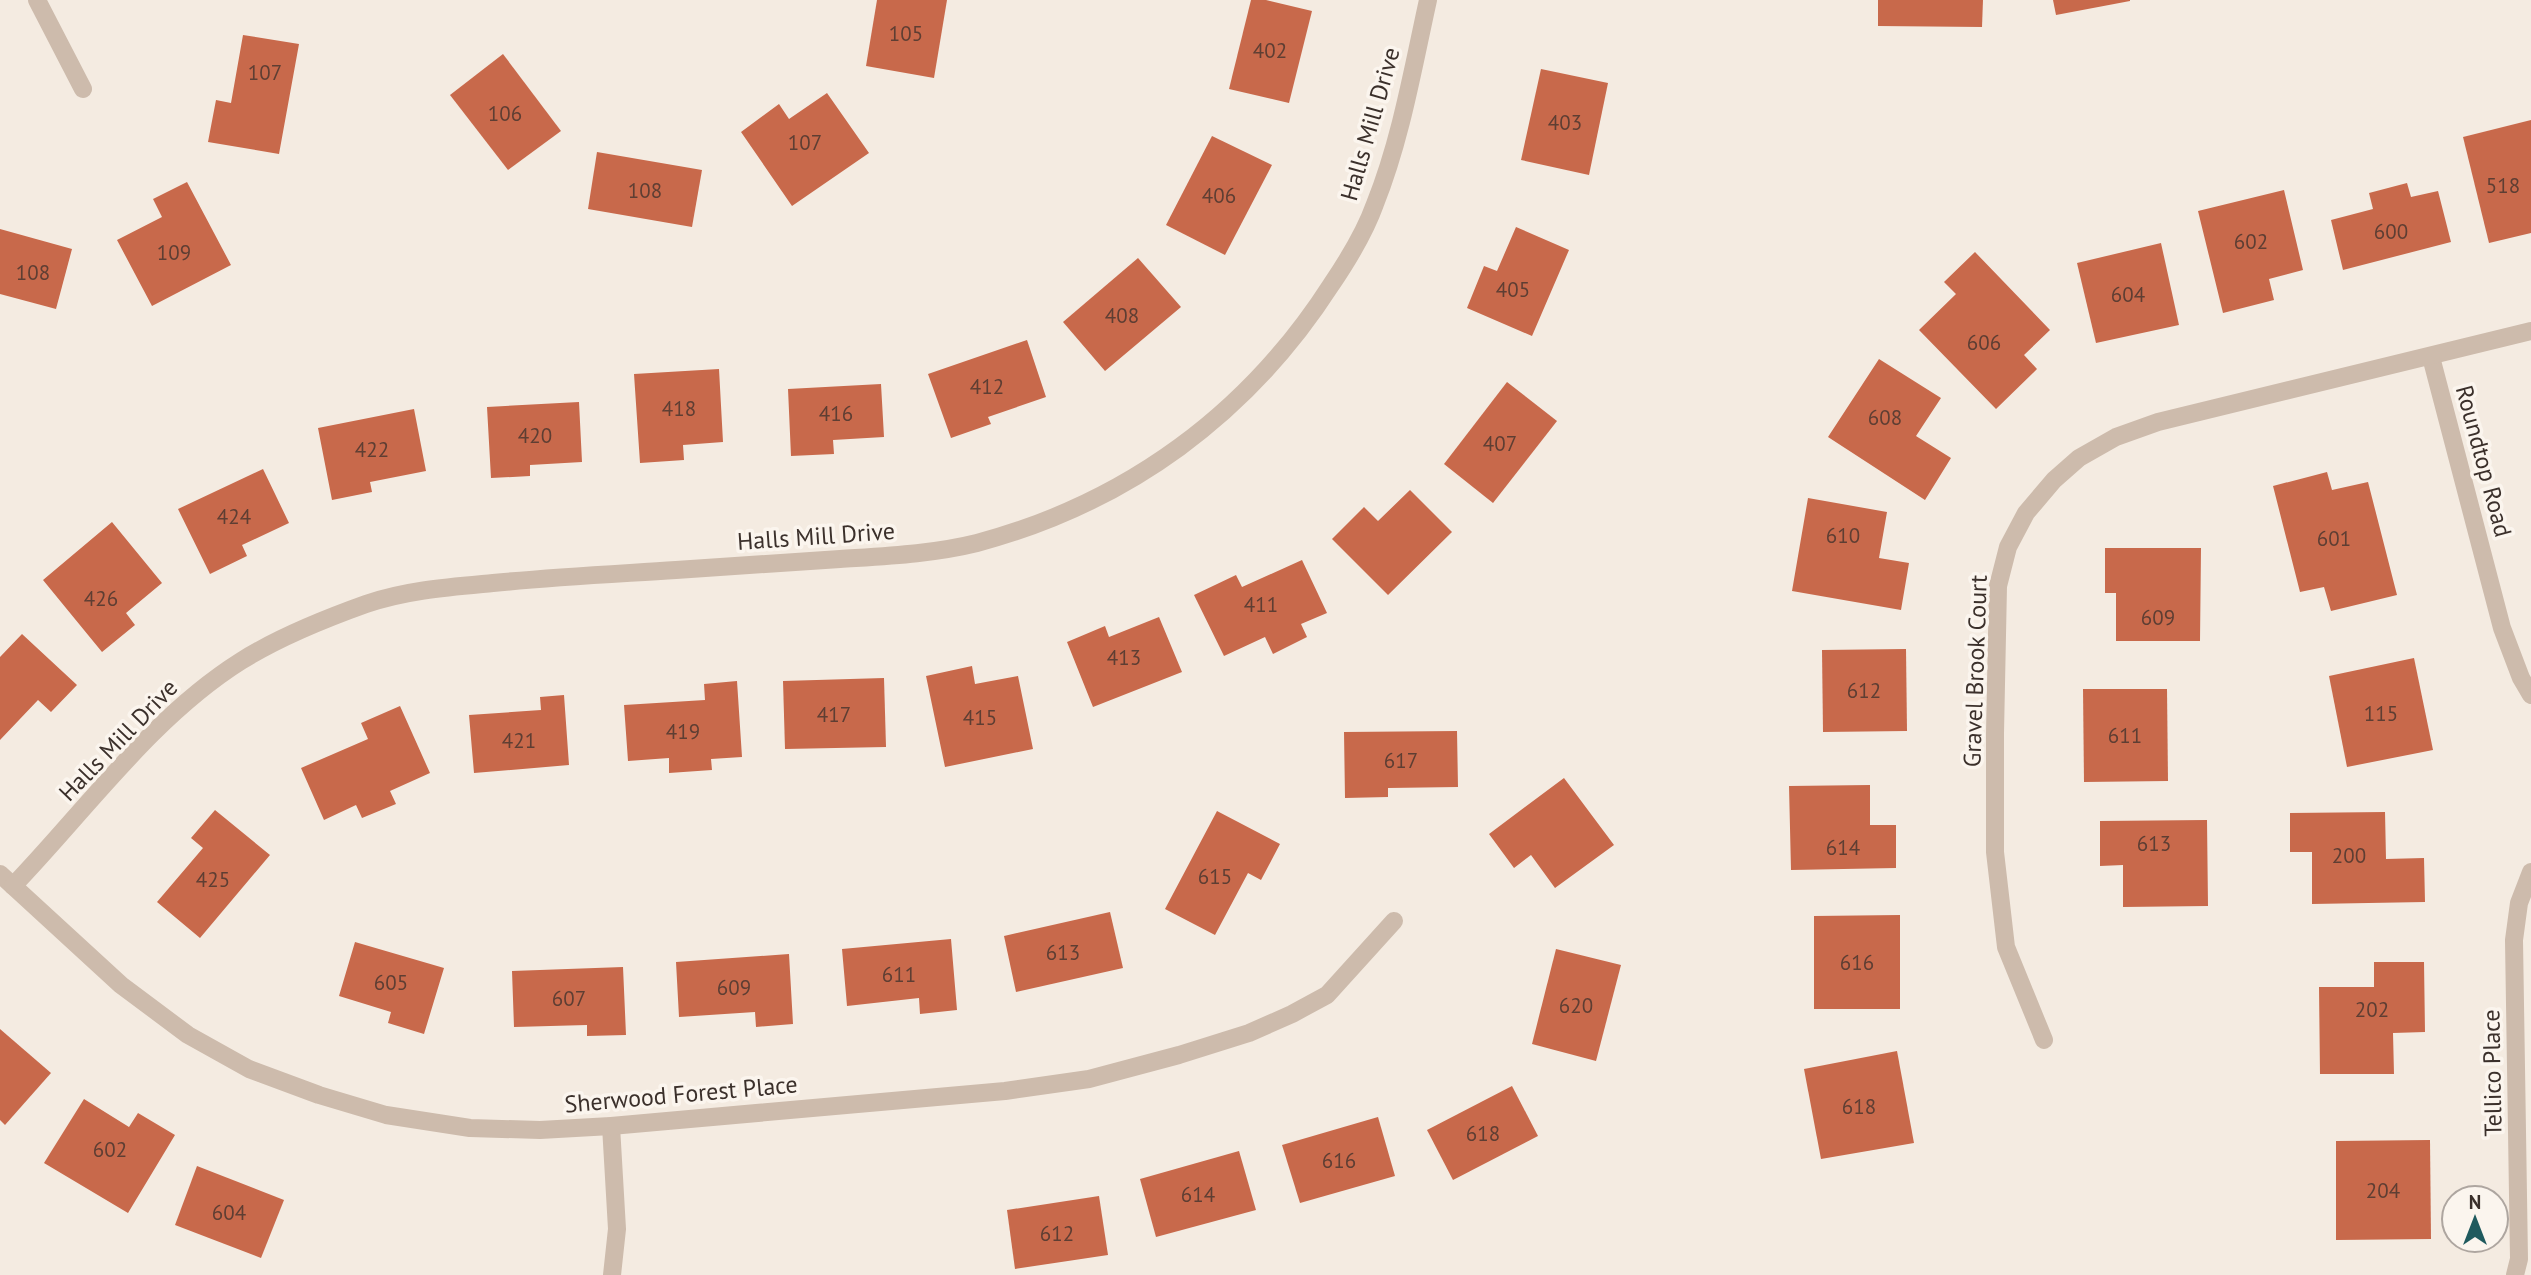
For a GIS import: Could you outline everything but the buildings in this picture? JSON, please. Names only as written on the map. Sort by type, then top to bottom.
[{"type":"street","points":[[37,0],[83,89]]},
{"type":"street","name":"Halls Mill Drive","points":[[7,880],[151,735],[198,692],[243,660],[310,626],[371,603],[436,588],[529,579],[896,555],[975,543],[1073,510],[1150,469],[1198,435],[1259,379],[1310,318],[1346,262],[1375,206],[1383,181],[1399,129],[1428,0]]},
{"type":"street","name":"Gravel Brook Court","points":[[2044,1040],[2006,947],[1995,852],[1998,586],[2008,547],[2026,513],[2054,480],[2079,458],[2116,438],[2158,422],[2531,331]]},
{"type":"street","name":"Roundtop Road","points":[[2431,357],[2502,628],[2521,678],[2531,695]]},
{"type":"street","name":"Tellico Place","points":[[2515,1275],[2519,1259],[2514,940],[2519,903],[2531,872]]},
{"type":"street","name":"Sherwood Forest Place","points":[[7,880],[121,985],[188,1035],[249,1069],[319,1095],[386,1115],[470,1128],[540,1130],[611,1126],[1005,1091],[1089,1079],[1249,1033],[1292,1014],[1327,995],[1394,921]]},
{"type":"street","points":[[611,1126],[617,1229],[612,1275]]}]
